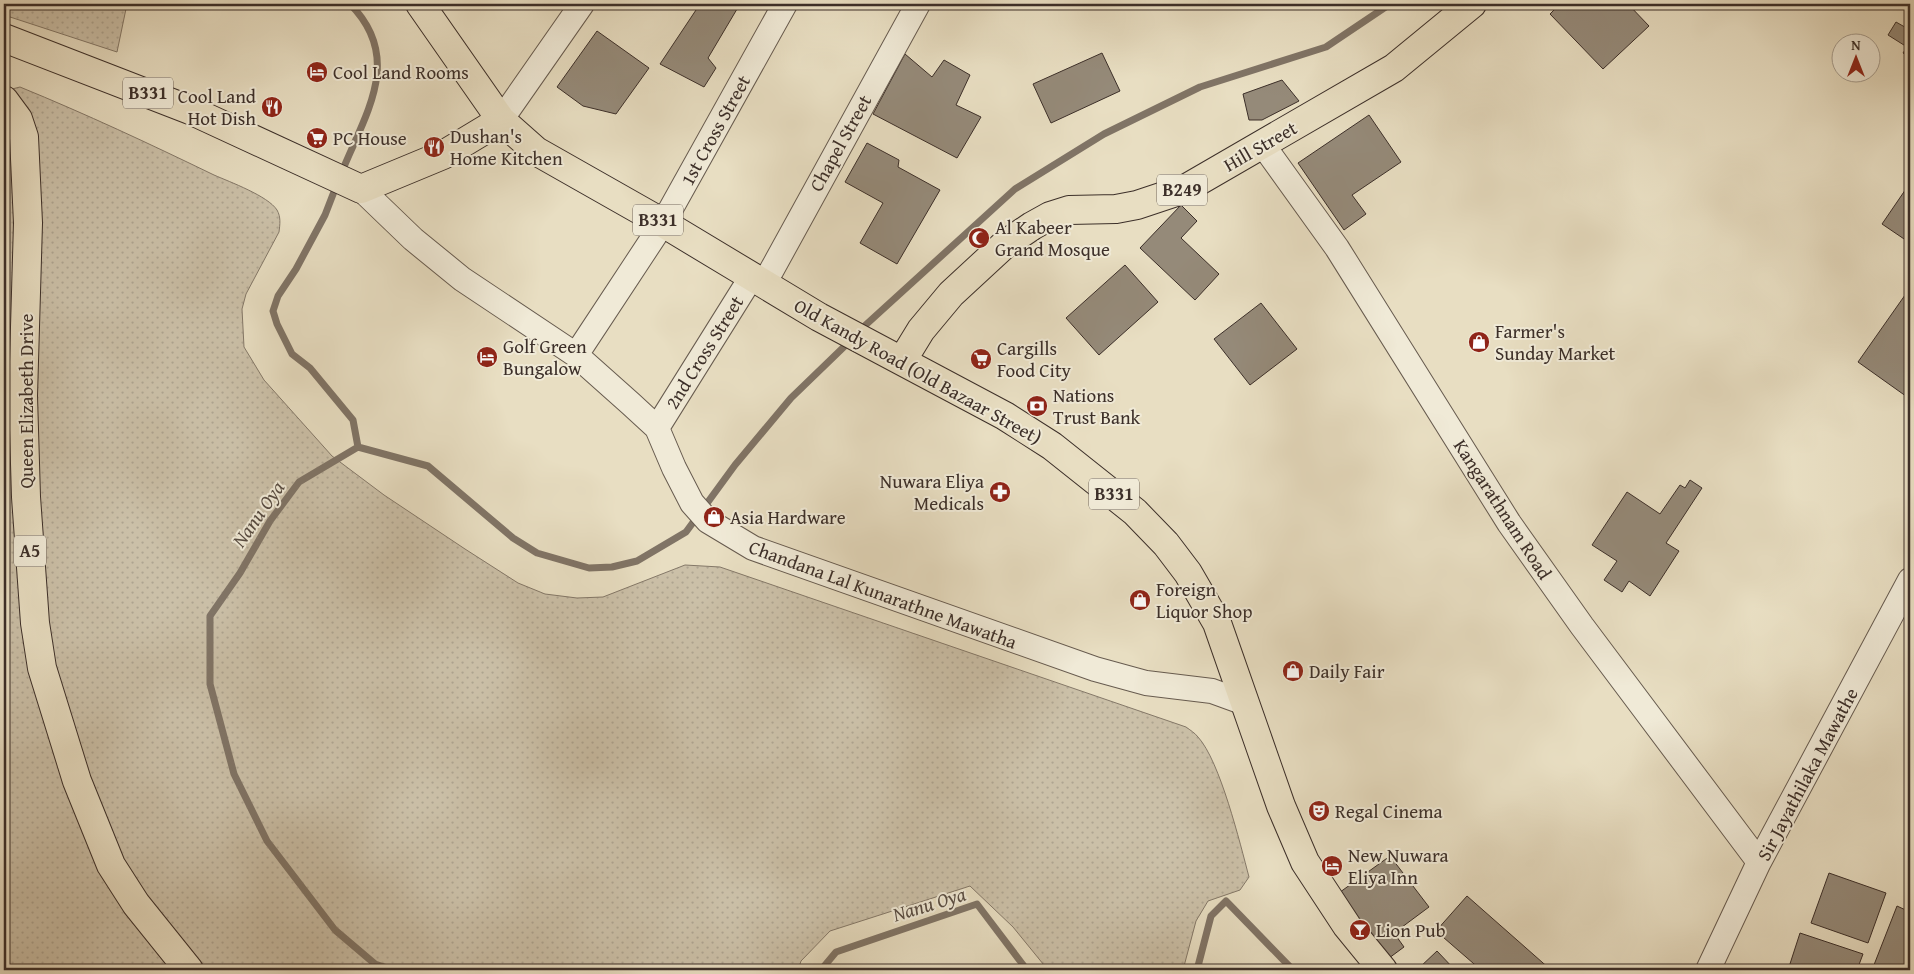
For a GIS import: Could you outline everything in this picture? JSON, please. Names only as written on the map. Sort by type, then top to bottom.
[{"type":"main road","name":"Old Kandy Road (Old Bazaar Street)","points":[[420,4],[501,120],[536,151],[663,223],[819,317],[1005,416],[1052,446],[1135,512],[1166,544],[1203,598],[1217,623],[1281,806],[1305,862],[1333,907],[1383,970]]},
{"type":"main road","name":"Hill Street","points":[[893,356],[921,330],[951,294],[1004,246],[1032,226],[1050,216],[1069,210],[1116,209],[1158,199],[1185,189],[1394,68],[1472,4]]},
{"type":"main road","name":"B331","points":[[4,38],[190,110],[357,187]]},
{"type":"main road","name":"Queen Elizabeth Drive","points":[[4,100],[18,119],[24,138],[28,223],[23,396],[26,497],[35,622],[42,668],[77,780],[111,866],[141,912],[188,970]]},
{"type":"main road","points":[[357,187],[434,159],[501,120]]},
{"type":"street","points":[[501,120],[582,4]]},
{"type":"street","name":"1st Cross Street","points":[[576,355],[663,223],[785,4]]},
{"type":"street","name":"Chapel Street","points":[[758,280],[821,177],[918,4]]},
{"type":"street","name":"Kangarathnam Road","points":[[1263,145],[1337,248],[1509,523],[1582,626],[1759,862]]},
{"type":"street","name":"Chandana Lal Kunarathne Mawatha","points":[[357,187],[413,239],[462,279],[576,355],[657,428],[674,468],[692,503],[708,521],[753,548],[1052,656],[1146,683],[1212,691],[1245,703]]},
{"type":"street","name":"2nd Cross Street","points":[[657,428],[758,280]]},
{"type":"street","name":"Sir Jayathilaka Mawathe","points":[[1708,970],[1759,862],[1910,580]]},
{"type":"shaded area","points":[[4,4],[127,4],[117,52],[4,15]]},
{"type":"shaded area","points":[[20,87],[248,190],[266,200],[277,210],[280,223],[279,232],[246,294],[242,309],[244,347],[264,380],[332,456],[384,495],[465,549],[518,583],[545,594],[577,598],[603,597],[685,565],[720,567],[1186,727],[1198,737],[1214,764],[1228,803],[1249,877],[1240,890],[1208,901],[1196,921],[1183,970],[1048,970],[1013,927],[970,886],[830,931],[801,961],[798,970],[4,970],[4,91]]},
{"type":"building","points":[[700,4],[740,4],[708,58],[716,68],[704,87],[660,64]]},
{"type":"building","points":[[1560,4],[1628,4],[1649,26],[1603,69],[1550,14]]},
{"type":"building","points":[[1896,22],[1910,30],[1910,58],[1903,53],[1907,47],[1888,35]]},
{"type":"building","points":[[597,31],[649,68],[616,114],[583,106],[557,87]]},
{"type":"building","points":[[1102,53],[1120,91],[1051,123],[1033,84]]},
{"type":"building","points":[[905,54],[932,77],[944,60],[970,75],[956,105],[981,117],[957,158],[873,114]]},
{"type":"building","points":[[1282,80],[1299,101],[1262,120],[1249,120],[1243,94]]},
{"type":"building","points":[[1369,115],[1401,162],[1352,195],[1366,214],[1344,230],[1298,163]]},
{"type":"building","points":[[867,143],[899,160],[898,167],[940,190],[897,264],[860,243],[883,203],[845,182]]},
{"type":"building","points":[[1910,183],[1910,243],[1882,224]]},
{"type":"building","points":[[1181,205],[1197,221],[1181,238],[1219,274],[1195,300],[1140,248]]},
{"type":"building","points":[[1125,265],[1158,302],[1099,355],[1066,318]]},
{"type":"building","points":[[1910,288],[1910,399],[1858,362]]},
{"type":"building","points":[[1261,303],[1297,349],[1250,385],[1214,339]]},
{"type":"building","points":[[1690,480],[1702,488],[1666,543],[1679,551],[1650,596],[1629,581],[1622,592],[1604,580],[1617,561],[1592,545],[1627,492],[1660,514],[1680,485],[1685,488]]},
{"type":"building","points":[[1390,856],[1429,907],[1394,933],[1404,947],[1385,961],[1336,895]]},
{"type":"building","points":[[1829,873],[1886,893],[1868,943],[1811,923]]},
{"type":"building","points":[[1467,896],[1551,970],[1481,970],[1436,931]]},
{"type":"building","points":[[1897,906],[1910,912],[1910,957],[1905,970],[1872,970]]},
{"type":"building","points":[[1800,933],[1863,954],[1857,970],[1788,970]]},
{"type":"building","points":[[1437,951],[1455,970],[1421,970],[1419,968]]},
{"type":"waterway","name":"Nanu Oya","points":[[341,174],[368,109],[375,88],[377,67],[375,46],[366,25],[350,4]]},
{"type":"waterway","points":[[859,331],[1015,189],[1104,134],[1200,87],[1326,47],[1390,4]]},
{"type":"waterway","name":"Nanu Oya","points":[[337,184],[325,215],[296,269],[278,296],[273,311],[277,324],[292,354],[310,368],[353,420],[358,447]]},
{"type":"waterway","points":[[358,447],[428,466],[513,538],[537,553],[589,568],[612,567],[637,561],[686,532],[735,465],[791,398],[850,341]]},
{"type":"waterway","name":"Nanu Oya","points":[[358,447],[299,482],[270,521],[240,573],[210,616],[210,684],[234,774],[267,841],[335,930],[375,964],[393,970]]},
{"type":"waterway","name":"Nanu Oya","points":[[1197,970],[1211,916],[1226,901],[1293,970]]},
{"type":"waterway","name":"Nanu Oya","points":[[821,970],[836,952],[977,904],[1027,970]]},
{"type":"place","name":"Cool Land Rooms","points":[[317,72]]},
{"type":"place","name":"Cool Land Hot Dish","points":[[272,107]]},
{"type":"place","name":"PC House","points":[[317,138]]},
{"type":"place","name":"Dushan's Home Kitchen","points":[[434,147]]},
{"type":"place","name":"Al Kabeer Grand Mosque","points":[[979,238]]},
{"type":"place","name":"Farmer's Sunday Market","points":[[1479,342]]},
{"type":"place","name":"Golf Green Bungalow","points":[[487,357]]},
{"type":"place","name":"Cargills Food City","points":[[981,359]]},
{"type":"place","name":"Nations Trust Bank","points":[[1037,406]]},
{"type":"place","name":"Nuwara Eliya Medicals","points":[[1000,492]]},
{"type":"place","name":"Asia Hardware","points":[[714,517]]},
{"type":"place","name":"Foreign Liquor Shop","points":[[1140,600]]},
{"type":"place","name":"Daily Fair","points":[[1293,671]]},
{"type":"place","name":"Regal Cinema","points":[[1319,811]]},
{"type":"place","name":"New Nuwara Eliya Inn","points":[[1332,866]]},
{"type":"place","name":"Lion Pub","points":[[1360,930]]}]
